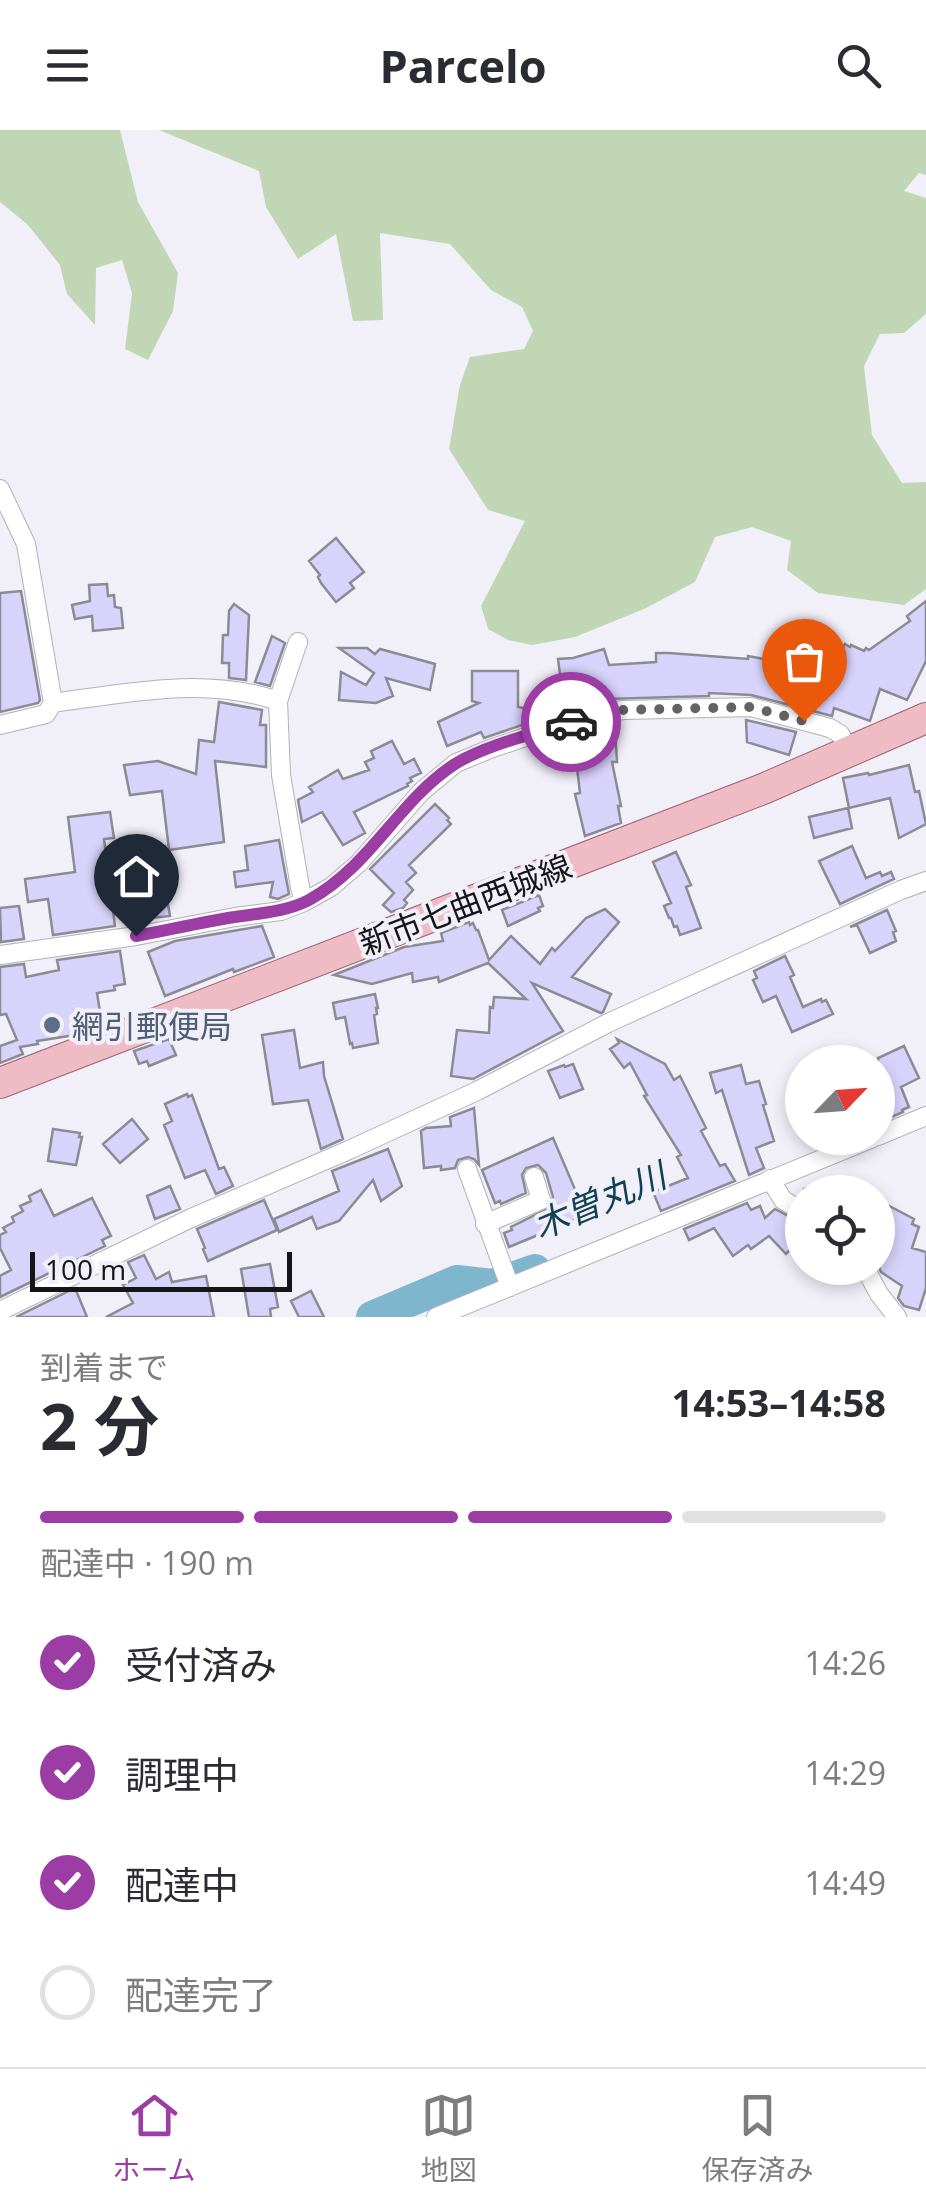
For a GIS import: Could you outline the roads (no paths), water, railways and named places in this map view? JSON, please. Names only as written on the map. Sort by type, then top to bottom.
[{"type":"main road","name":"新市七曲西城線","points":[[0,1082],[744,796],[926,718]]},
{"type":"street","points":[[0,489],[26,544],[53,703],[46,714],[0,725]]},
{"type":"street","points":[[298,642],[278,701],[281,776],[304,902]]},
{"type":"street","points":[[53,703],[194,687],[260,694],[278,701]]},
{"type":"street","points":[[0,955],[281,911],[304,902],[359,863],[421,792],[456,763],[596,713],[750,707],[830,728],[840,734],[850,753]]},
{"type":"street","points":[[0,1311],[189,1218],[476,1091],[712,974],[926,882]]},
{"type":"street","points":[[895,1128],[926,1116]]},
{"type":"street","points":[[436,1317],[829,1155]]},
{"type":"street","points":[[467,1169],[510,1287]]},
{"type":"street","points":[[485,1224],[541,1200],[534,1177]]},
{"type":"street","points":[[770,1179],[785,1201]]},
{"type":"street","points":[[874,1285],[897,1317]]},
{"type":"waterway","name":"木曽丸川","points":[[372,1317],[457,1281],[492,1285],[535,1270]]},
{"type":"place","name":"網引郵便局","points":[[52,1025]]}]
